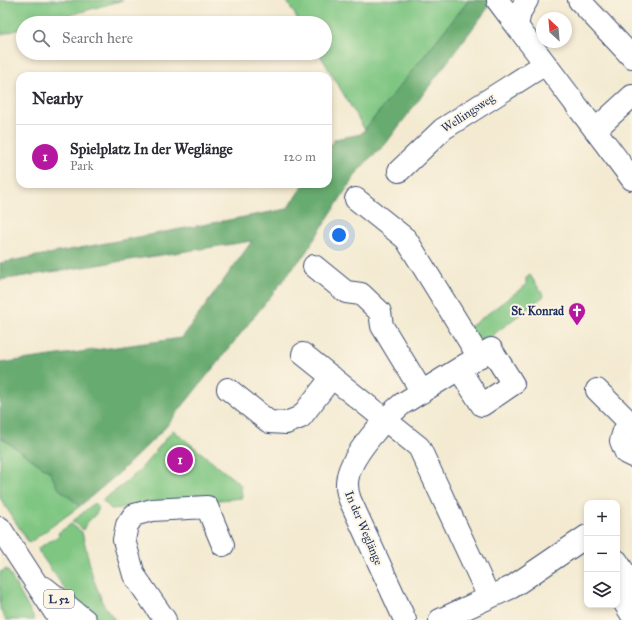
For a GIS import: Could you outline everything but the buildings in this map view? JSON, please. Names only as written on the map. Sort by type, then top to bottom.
[{"type":"street","points":[[517,26],[520,12],[527,0]]},
{"type":"street","points":[[579,0],[632,58]]},
{"type":"street","points":[[498,1],[632,179]]},
{"type":"street","name":"Wellingsweg","points":[[399,170],[442,129],[545,64]]},
{"type":"street","points":[[595,130],[632,96]]},
{"type":"street","points":[[356,198],[406,239],[479,357]]},
{"type":"street","points":[[314,266],[346,292],[361,294],[380,312],[382,326],[422,392]]},
{"type":"street","name":"In der Weglänge","points":[[405,620],[350,500],[346,485],[348,476],[357,455],[385,420],[402,404],[479,357],[491,350],[513,384],[482,405],[459,370]]},
{"type":"street","points":[[303,354],[418,446],[489,598]]},
{"type":"street","points":[[228,389],[269,422],[286,423],[301,417],[332,377]]},
{"type":"street","points":[[596,390],[632,425],[624,432],[621,441],[626,453],[632,456]]},
{"type":"street","points":[[165,620],[134,575],[124,540],[126,525],[134,515],[152,510],[206,507],[223,545]]},
{"type":"street","name":"L 52","points":[[0,528],[33,579],[44,620]]},
{"type":"street","points":[[440,620],[512,586],[584,538]]},
{"type":"street","points":[[620,566],[632,585]]},
{"type":"street","points":[[33,579],[60,620]]},
{"type":"street","name":"L 52","points":[[33,579],[85,620]]},
{"type":"street","points":[[620,596],[632,615]]},
{"type":"green space","points":[[0,0],[123,0],[67,16],[16,16],[16,30],[0,35]]},
{"type":"green space","points":[[286,0],[469,0],[365,130],[332,75],[332,72],[330,72],[323,60],[332,60],[332,16],[296,16]]},
{"type":"green space","points":[[469,0],[494,0],[384,146],[358,171],[306,252],[165,428],[118,474],[80,506],[58,488],[50,472],[0,437],[0,363],[182,338],[252,241],[0,280],[0,263],[287,209],[301,188],[332,188],[332,143],[335,139],[361,134]]},
{"type":"green space","points":[[530,275],[544,296],[477,347],[466,330],[526,285],[526,278]]},
{"type":"green space","points":[[173,430],[241,485],[242,498],[111,509],[102,500],[123,485],[140,470]]},
{"type":"green space","points":[[0,437],[50,472],[58,488],[80,506],[29,543],[0,498]]},
{"type":"green space","points":[[94,503],[98,506],[97,513],[87,523],[83,530],[72,522]]},
{"type":"green space","points":[[71,524],[82,532],[93,578],[103,604],[115,620],[100,620],[67,592],[39,552],[38,548],[59,536],[58,533]]},
{"type":"green space","points":[[7,569],[35,620],[6,620],[0,609],[0,572]]},
{"type":"place","name":"St. Konrad","points":[[577,326]]},
{"type":"place","name":"Spielplatz In der Weglänge","points":[[180,460]]}]
